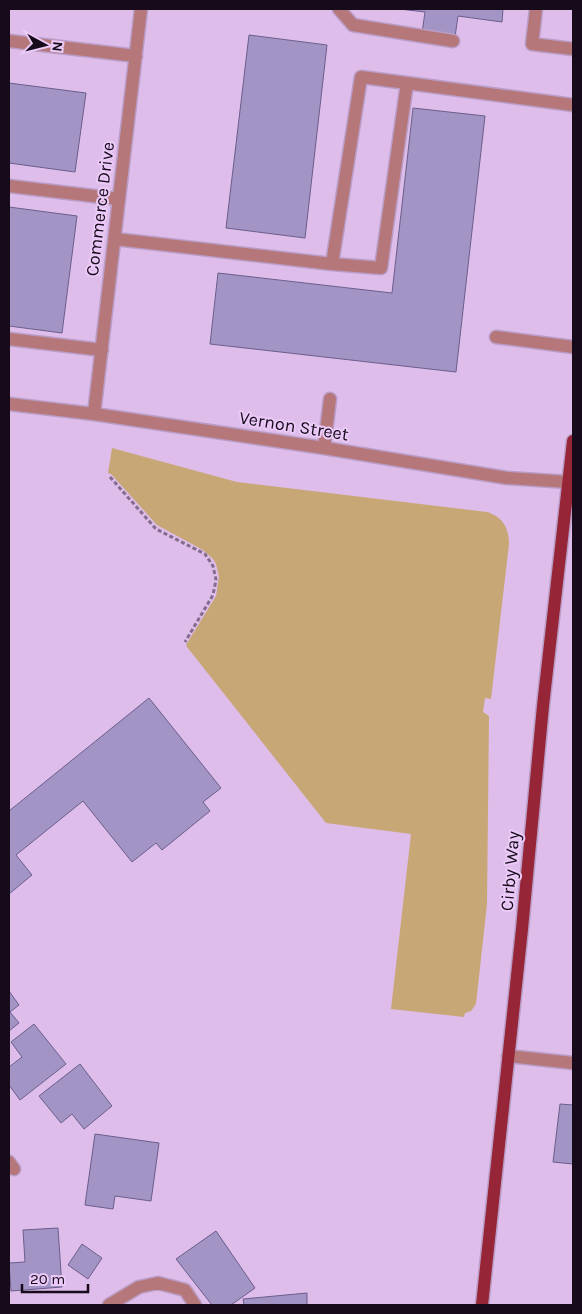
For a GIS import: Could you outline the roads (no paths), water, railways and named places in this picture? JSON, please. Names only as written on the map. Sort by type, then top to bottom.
[{"type":"main road","name":"Cirby Way","points":[[482,1305],[523,920],[543,706],[571,482],[573,441]]},
{"type":"street","name":"Commerce Drive","points":[[94,414],[141,9]]},
{"type":"street","points":[[339,9],[353,25],[452,41]]},
{"type":"street","points":[[536,9],[532,44],[573,49]]},
{"type":"street","points":[[9,41],[136,56]]},
{"type":"street","points":[[332,264],[361,76],[573,105]]},
{"type":"street","points":[[115,239],[381,268],[407,83]]},
{"type":"street","points":[[9,186],[119,199]]},
{"type":"street","points":[[496,337],[573,347]]},
{"type":"street","points":[[9,339],[102,350]]},
{"type":"street","points":[[324,448],[330,399]]},
{"type":"street","name":"Vernon Street","points":[[9,404],[94,414],[324,448],[507,478],[571,482]]},
{"type":"street","points":[[508,1056],[573,1063]]},
{"type":"street","points":[[109,1305],[139,1287],[158,1282],[185,1290],[195,1305]]}]
